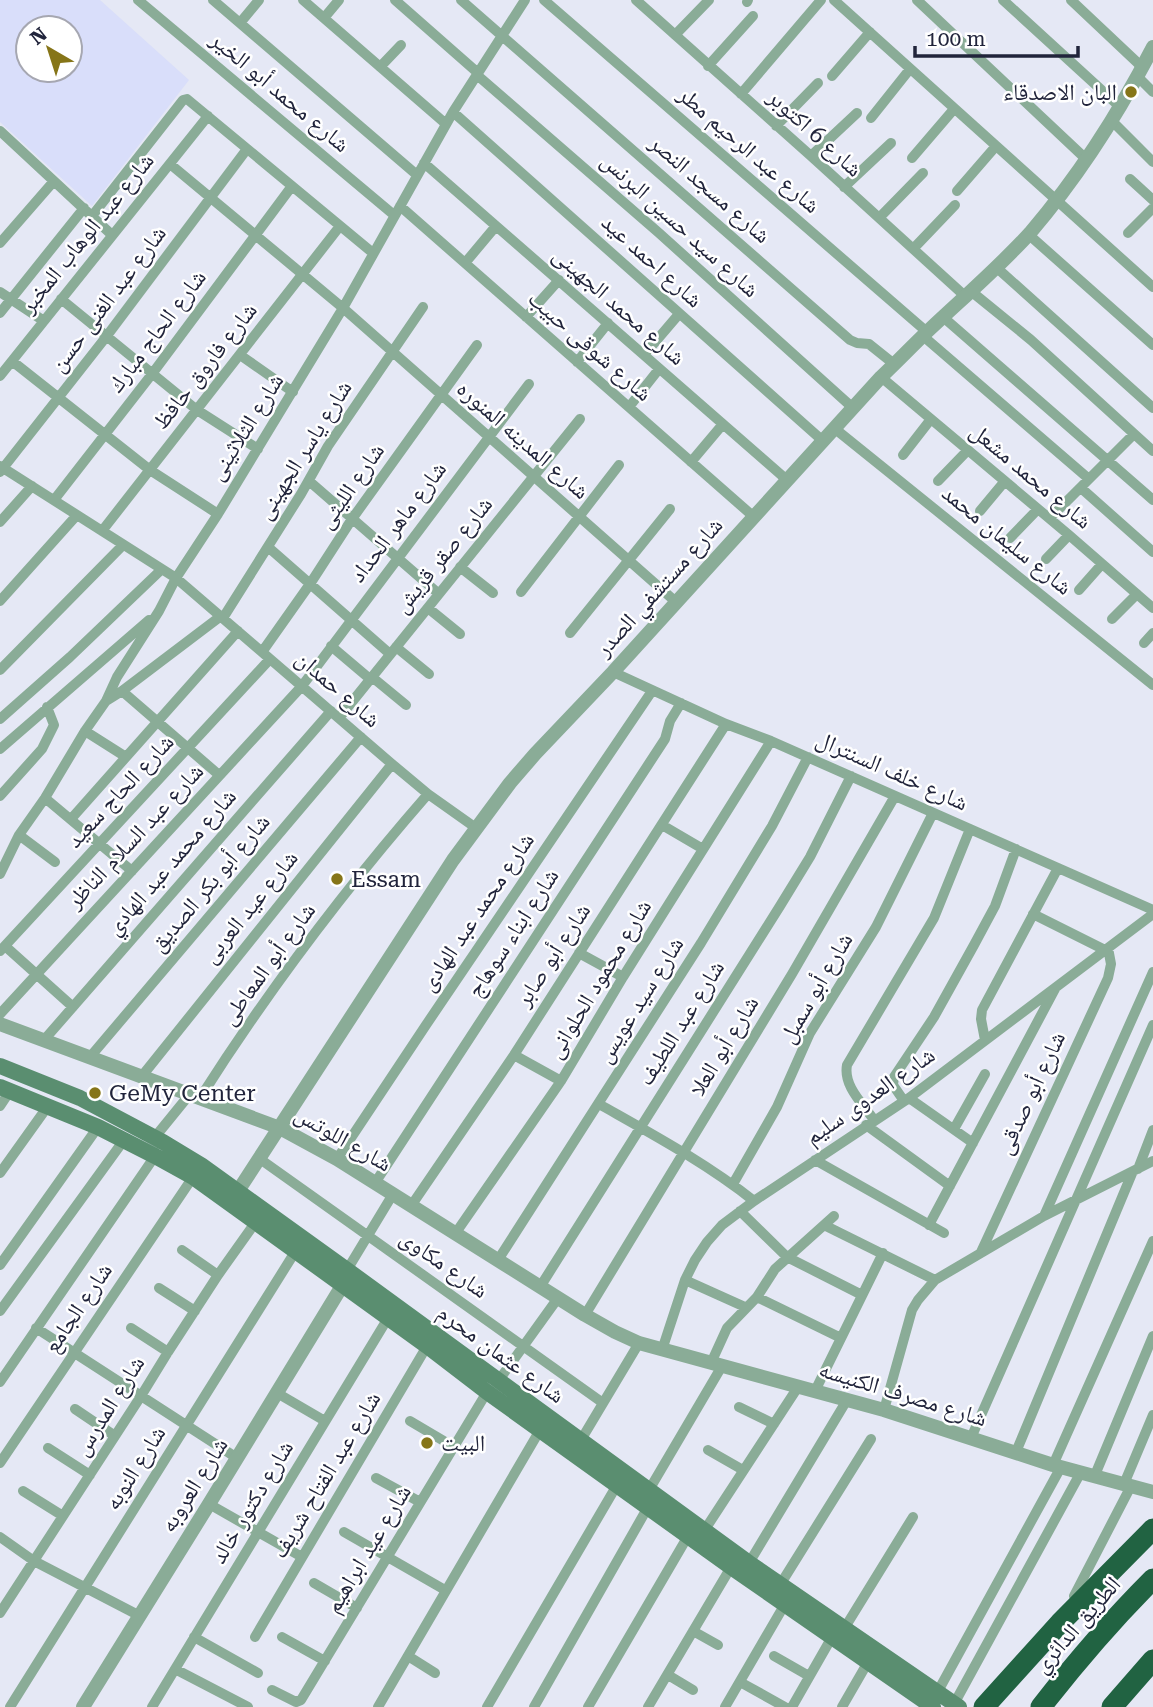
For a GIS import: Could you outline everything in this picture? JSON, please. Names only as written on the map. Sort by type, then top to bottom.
[{"type":"highway","points":[[984,1707],[1060,1623],[1153,1530]]},
{"type":"highway","name":"الطريق الدائري","points":[[1041,1707],[1116,1616],[1153,1579]]},
{"type":"highway","points":[[1112,1707],[1153,1660]]},
{"type":"main road","name":"شارع عثمان محرم","points":[[0,1066],[80,1097],[201,1165],[347,1270],[431,1340],[487,1392],[731,1567],[785,1604],[838,1633],[935,1700]]},
{"type":"main road","name":"شارع عثمان محرم","points":[[5,1089],[98,1127],[193,1177],[388,1318],[499,1380],[780,1585],[868,1662],[935,1700],[956,1705]]},
{"type":"street","name":"شارع محمد أبو الخير","points":[[138,0],[397,210]]},
{"type":"street","points":[[213,0],[417,175]]},
{"type":"street","points":[[240,23],[259,0]]},
{"type":"street","points":[[303,0],[446,124]]},
{"type":"street","points":[[324,18],[339,0]]},
{"type":"street","name":"شارع سيد حسين البرنس","points":[[396,0],[853,408]]},
{"type":"street","name":"شارع مسجد النصر","points":[[461,0],[850,340],[869,344],[894,365]]},
{"type":"street","name":"شارع الثلاثينى","points":[[1,868],[19,835],[106,701],[117,677],[159,611],[176,578],[343,309],[453,112],[526,0]]},
{"type":"street","name":"شارع عبد الرحيم مطر","points":[[544,0],[925,334],[1085,483],[1153,552]]},
{"type":"street","points":[[675,35],[709,0]]},
{"type":"street","points":[[741,94],[821,0]]},
{"type":"street","points":[[834,0],[1153,287]]},
{"type":"street","points":[[917,0],[1086,159]]},
{"type":"street","points":[[1003,0],[1119,106]]},
{"type":"street","points":[[1071,0],[1140,72],[1153,92]]},
{"type":"street","name":"شارع 6 اكتوبر","points":[[642,2],[708,66],[878,218],[969,294],[1031,340],[1153,451]]},
{"type":"street","points":[[708,66],[753,16]]},
{"type":"street","points":[[832,76],[870,32]]},
{"type":"street","points":[[380,67],[401,45]]},
{"type":"street","name":"شارع مستشفي الصدر","points":[[238,1191],[476,828],[510,783],[881,377],[997,268],[1028,234],[1086,159],[1153,47]]},
{"type":"street","points":[[871,118],[910,69]]},
{"type":"street","points":[[776,126],[818,83]]},
{"type":"street","points":[[0,313],[183,100],[189,100],[373,253]]},
{"type":"street","points":[[912,158],[954,109]]},
{"type":"street","name":"شارع احمد عيد","points":[[453,112],[823,441]]},
{"type":"street","points":[[811,156],[857,113]]},
{"type":"street","name":"شارع عبد الوهاب المخبر","points":[[0,376],[208,116]]},
{"type":"street","points":[[1111,120],[1153,162]]},
{"type":"street","points":[[0,149],[4,135],[112,235]]},
{"type":"street","points":[[844,187],[891,143]]},
{"type":"street","points":[[957,191],[996,146]]},
{"type":"street","name":"شارع عبد الغنى حسن","points":[[1,469],[106,337],[247,149]]},
{"type":"street","name":"شارع محمد الجهينى","points":[[424,163],[787,480]]},
{"type":"street","name":"شارع المدينه المنوره","points":[[170,164],[343,309],[676,602]]},
{"type":"street","points":[[878,218],[923,173]]},
{"type":"street","points":[[1130,179],[1153,200]]},
{"type":"street","points":[[0,243],[54,181]]},
{"type":"street","name":"شارع الحاج مبارك","points":[[54,500],[292,186]]},
{"type":"street","points":[[913,248],[956,205]]},
{"type":"street","points":[[1128,233],[1153,208]]},
{"type":"street","name":"شارع شوقى حبيب","points":[[397,210],[465,263],[754,517]]},
{"type":"street","name":"شارع فاروق حافظ","points":[[102,531],[340,226]]},
{"type":"street","points":[[465,263],[496,226]]},
{"type":"street","points":[[1028,234],[1153,345]]},
{"type":"street","points":[[997,268],[1153,408]]},
{"type":"street","points":[[526,317],[559,281]]},
{"type":"street","points":[[0,292],[44,321]]},
{"type":"street","points":[[61,299],[197,410],[258,449]]},
{"type":"street","name":"شارع ياسر الجهينى","points":[[222,617],[309,481],[328,446],[423,307]]},
{"type":"street","points":[[644,355],[679,314]]},
{"type":"street","points":[[943,317],[1153,500]]},
{"type":"street","points":[[577,362],[608,323]]},
{"type":"street","name":"شارع الليثى","points":[[266,655],[352,519],[477,345]]},
{"type":"street","points":[[240,355],[293,391]]},
{"type":"street","points":[[12,361],[150,470],[218,514]]},
{"type":"street","points":[[629,407],[659,369]]},
{"type":"street","name":"شارع محمد مشعل","points":[[881,377],[1153,608]]},
{"type":"street","name":"شارع ماهر الحداد","points":[[302,686],[529,384]]},
{"type":"street","name":"شارع صقر قريش","points":[[335,715],[371,678],[580,419]]},
{"type":"street","points":[[903,454],[931,419]]},
{"type":"street","points":[[691,462],[723,424]]},
{"type":"street","name":"شارع سليمان محمد","points":[[834,428],[1153,685]]},
{"type":"street","points":[[1050,519],[1134,434]]},
{"type":"street","points":[[938,481],[968,450]]},
{"type":"street","points":[[521,592],[618,465]]},
{"type":"street","name":"شارع حمدان","points":[[1,469],[176,578],[392,764],[476,828]]},
{"type":"street","points":[[309,481],[439,594]]},
{"type":"street","points":[[980,510],[1005,481]]},
{"type":"street","points":[[0,522],[32,486]]},
{"type":"street","points":[[570,633],[670,509]]},
{"type":"street","points":[[1010,538],[1038,509]]},
{"type":"street","points":[[0,601],[77,515]]},
{"type":"street","points":[[1046,559],[1069,535]]},
{"type":"street","points":[[0,670],[123,545]]},
{"type":"street","points":[[268,547],[351,620],[429,674]]},
{"type":"street","points":[[1079,590],[1102,564]]},
{"type":"street","points":[[460,567],[493,593]]},
{"type":"street","points":[[0,719],[162,569]]},
{"type":"street","points":[[1112,619],[1137,594]]},
{"type":"street","points":[[428,608],[460,634]]},
{"type":"street","points":[[0,748],[159,611]]},
{"type":"street","points":[[106,701],[222,617]]},
{"type":"street","points":[[71,819],[238,631]]},
{"type":"street","points":[[1144,643],[1153,633]]},
{"type":"street","points":[[331,646],[406,705]]},
{"type":"street","name":"شارع الحاج سعيد","points":[[2,949],[188,748],[266,655]]},
{"type":"street","points":[[99,663],[117,677]]},
{"type":"street","name":"شارع خلف السنترال","points":[[613,672],[1153,912]]},
{"type":"street","name":"شارع عبد السلام الناظر","points":[[0,1014],[302,686]]},
{"type":"street","points":[[122,691],[219,775]]},
{"type":"street","name":"شارع محمد عبد الهادى","points":[[337,1159],[652,691]]},
{"type":"street","name":"شارع ابناء سوهاج","points":[[375,1183],[665,739],[670,722],[681,703]]},
{"type":"street","points":[[0,796],[42,749],[54,725],[47,707]]},
{"type":"street","name":"شارع محمد عبد الهادي","points":[[44,1040],[335,715]]},
{"type":"street","name":"شارع أبو صابر","points":[[411,1206],[514,1055],[726,724]]},
{"type":"street","points":[[85,731],[126,757]]},
{"type":"street","name":"شارع أبو بكر الصديق","points":[[90,1057],[361,737]]},
{"type":"street","name":"شارع محمود الحلوانى","points":[[455,1234],[561,1081],[771,741]]},
{"type":"street","name":"شارع سيد عويس","points":[[498,1260],[701,943],[765,838],[808,757]]},
{"type":"street","name":"شارع عيد العربى","points":[[142,1076],[392,764]]},
{"type":"street","name":"شارع عبد اللطيف","points":[[540,1287],[796,881],[851,776]]},
{"type":"street","name":"شارع أبو المعاطى","points":[[155,1137],[195,1096],[285,972],[428,794]]},
{"type":"street","name":"شارع أبو العلا","points":[[585,1315],[792,974],[895,796]]},
{"type":"street","points":[[45,798],[132,871]]},
{"type":"street","name":"شارع أبو سمبل","points":[[733,1184],[777,1108],[810,1033],[876,927],[933,813]]},
{"type":"street","points":[[662,825],[703,849]]},
{"type":"street","points":[[950,1186],[870,1123],[849,1085],[845,1072],[846,1065],[934,918],[970,829]]},
{"type":"street","points":[[19,835],[55,862]]},
{"type":"street","points":[[972,1143],[906,1099],[892,1085],[894,1077],[934,1017],[974,946],[995,906],[1016,849]]},
{"type":"street","points":[[985,1040],[981,1013],[1058,868]]},
{"type":"street","name":"شارع العدوى سليم","points":[[662,1350],[685,1280],[707,1241],[722,1225],[906,1099],[1153,912]]},
{"type":"street","points":[[1033,914],[1106,949]]},
{"type":"street","points":[[2,949],[73,1007]]},
{"type":"street","name":"شارع أبو صدقى","points":[[980,1253],[1108,978],[1111,964],[1106,949]]},
{"type":"street","points":[[579,953],[623,977]]},
{"type":"street","points":[[1044,1216],[1153,972]]},
{"type":"street","points":[[929,1225],[1056,986]]},
{"type":"street","name":"شارع اللوتس","points":[[0,1024],[280,1128],[337,1159],[585,1315],[639,1343]]},
{"type":"street","points":[[971,1438],[1153,1026]]},
{"type":"street","points":[[514,1055],[561,1081]]},
{"type":"street","points":[[954,1129],[985,1074]]},
{"type":"street","points":[[0,1106],[5,1089]]},
{"type":"street","points":[[599,1104],[684,1152],[754,1201]]},
{"type":"street","points":[[0,1173],[48,1106]]},
{"type":"street","points":[[0,1265],[98,1127]]},
{"type":"street","points":[[1016,1452],[1153,1130]]},
{"type":"street","points":[[0,1311],[124,1140]]},
{"type":"street","points":[[0,1382],[155,1156]]},
{"type":"street","name":"شارع مكاوى","points":[[260,1159],[603,1403]]},
{"type":"street","points":[[815,1160],[944,1233]]},
{"type":"street","points":[[884,1410],[912,1311],[935,1280],[1044,1216],[1153,1161]]},
{"type":"street","name":"شارع الجامع","points":[[0,1463],[193,1177]]},
{"type":"street","points":[[347,1270],[393,1194]]},
{"type":"street","points":[[740,1211],[787,1257],[862,1295]]},
{"type":"street","points":[[649,1490],[716,1365],[727,1328],[757,1297],[770,1276],[787,1257],[834,1216]]},
{"type":"street","name":"شارع المدرس","points":[[0,1613],[4,1597],[34,1561],[218,1275],[255,1223]]},
{"type":"street","points":[[824,1225],[935,1280]]},
{"type":"street","points":[[935,1700],[1057,1466],[1153,1241]]},
{"type":"street","points":[[182,1250],[218,1275]]},
{"type":"street","name":"شارع النوبه","points":[[9,1707],[295,1252]]},
{"type":"street","points":[[815,1391],[883,1253]]},
{"type":"street","points":[[685,1280],[746,1307]]},
{"type":"street","name":"شارع العروبه","points":[[83,1707],[342,1286]]},
{"type":"street","points":[[159,1288],[195,1311]]},
{"type":"street","points":[[757,1297],[841,1338]]},
{"type":"street","points":[[499,1380],[558,1298]]},
{"type":"street","name":"شارع دكتور خالد","points":[[152,1707],[388,1318]]},
{"type":"street","points":[[36,1328],[237,1458]]},
{"type":"street","points":[[131,1328],[168,1352]]},
{"type":"street","points":[[956,1705],[1088,1474],[1153,1336]]},
{"type":"street","name":"شارع عبد الفتاح شريف","points":[[255,1637],[431,1340]]},
{"type":"street","points":[[581,1440],[639,1343]]},
{"type":"street","name":"شارع مصرف الكنيسه","points":[[639,1343],[884,1410],[1057,1466],[1153,1492]]},
{"type":"street","points":[[705,1531],[798,1387]]},
{"type":"street","points":[[277,1392],[325,1421]]},
{"type":"street","name":"شارع عيد ابراهيم","points":[[272,1690],[299,1702],[487,1392]]},
{"type":"street","points":[[749,1563],[847,1400]]},
{"type":"street","points":[[739,1407],[774,1424]]},
{"type":"street","points":[[75,1409],[116,1436]]},
{"type":"street","points":[[1074,1596],[1128,1485],[1153,1415]]},
{"type":"street","points":[[410,1421],[454,1447]]},
{"type":"street","points":[[378,1707],[540,1430]]},
{"type":"street","points":[[780,1585],[871,1438]]},
{"type":"street","points":[[48,1448],[90,1475]]},
{"type":"street","points":[[708,1450],[743,1471]]},
{"type":"street","points":[[376,1478],[421,1502]]},
{"type":"street","points":[[487,1707],[617,1485]]},
{"type":"street","points":[[23,1491],[63,1516]]},
{"type":"street","points":[[209,1504],[302,1556]]},
{"type":"street","points":[[534,1707],[648,1507]]},
{"type":"street","points":[[792,1707],[809,1676],[913,1517]]},
{"type":"street","points":[[344,1532],[445,1590]]},
{"type":"street","points":[[588,1707],[688,1536]]},
{"type":"street","points":[[0,1538],[34,1561],[140,1616]]},
{"type":"street","points":[[648,1707],[731,1567]]},
{"type":"street","points":[[314,1583],[357,1608]]},
{"type":"street","points":[[725,1707],[785,1604]]},
{"type":"street","points":[[693,1631],[719,1645]]},
{"type":"street","points":[[194,1637],[258,1673]]},
{"type":"street","points":[[282,1637],[324,1661]]},
{"type":"street","points":[[408,1656],[435,1673]]},
{"type":"street","points":[[774,1656],[809,1676]]},
{"type":"street","points":[[842,1707],[868,1662]]},
{"type":"street","points":[[175,1669],[248,1707]]},
{"type":"street","points":[[667,1675],[693,1690]]},
{"type":"street","points":[[740,1682],[785,1707]]},
{"type":"shaded area","points":[[0,0],[100,0],[189,80],[92,206],[0,122]]},
{"type":"place","name":"البان الاصدقاء","points":[[1131,92]]},
{"type":"place","name":"Essam","points":[[337,879]]},
{"type":"place","name":"GeMy Center","points":[[95,1093]]},
{"type":"place","name":"البيت","points":[[427,1443]]}]
